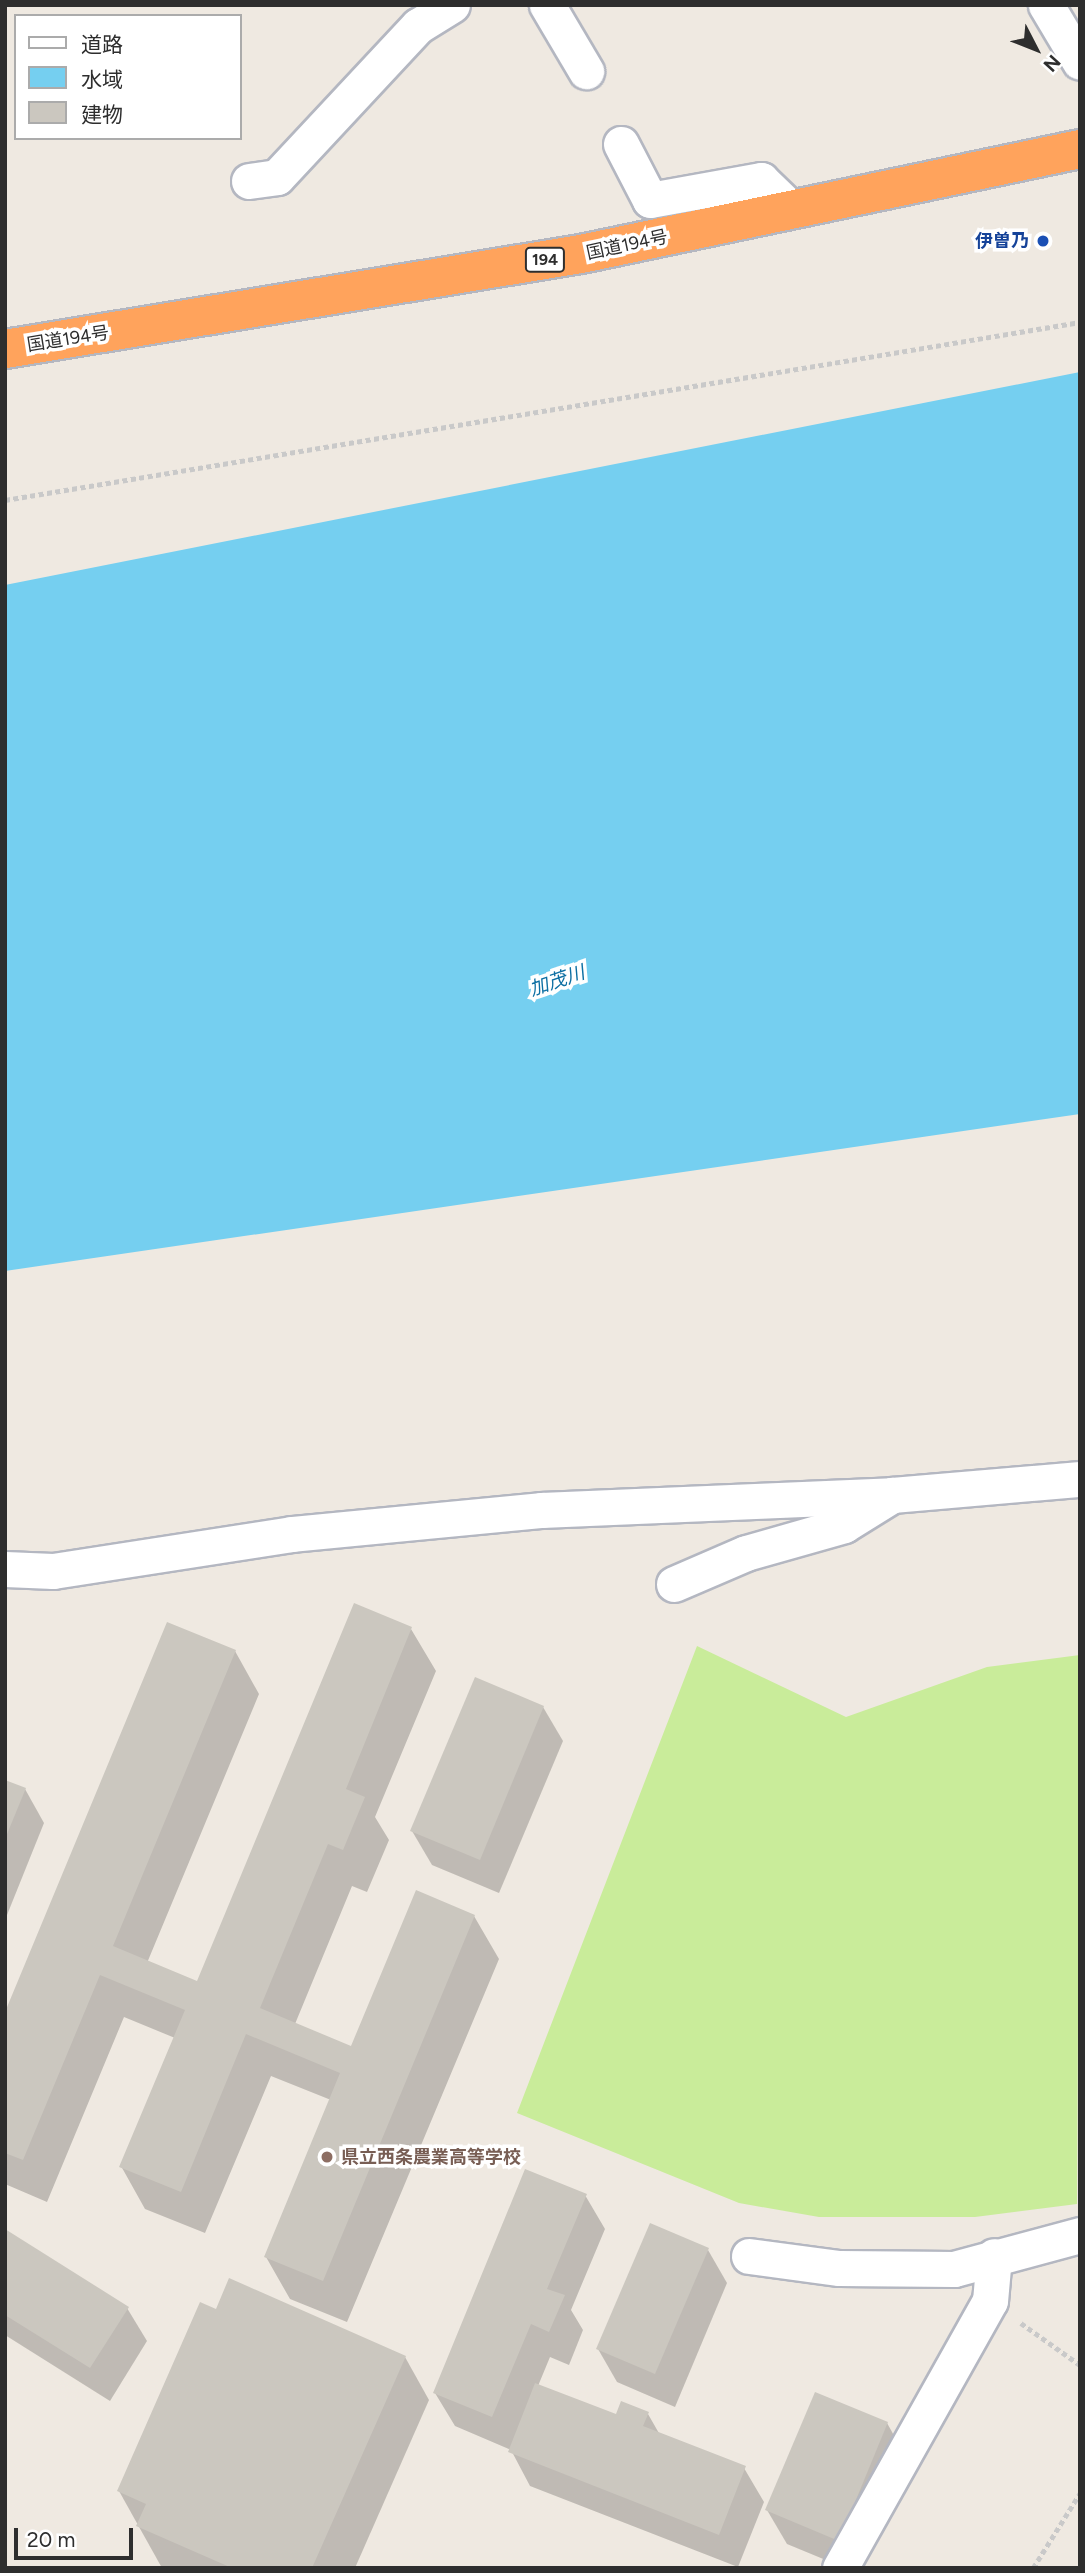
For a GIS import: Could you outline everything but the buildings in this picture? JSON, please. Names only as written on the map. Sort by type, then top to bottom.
[{"type":"highway","name":"国道194号","points":[[5,349],[581,254],[1080,149]]},
{"type":"street","points":[[249,181],[277,177],[418,26],[452,5]]},
{"type":"street","points":[[547,5],[586,71]]},
{"type":"street","points":[[1046,5],[1080,62]]},
{"type":"street","points":[[621,144],[650,200],[761,180],[792,211]]},
{"type":"street","points":[[5,1569],[53,1571],[292,1534],[541,1510],[892,1495],[1080,1479]]},
{"type":"street","points":[[674,1584],[746,1553],[844,1525],[892,1495]]},
{"type":"street","points":[[749,2256],[905,2271],[954,2269],[993,2256],[1080,2235]]},
{"type":"street","points":[[839,2568],[990,2301],[993,2256]]},
{"type":"path","points":[[5,500],[1080,322]]},
{"type":"path","points":[[990,2301],[1080,2365]]},
{"type":"path","points":[[1033,2568],[1080,2493]]},
{"type":"green space","points":[[697,1646],[846,1717],[987,1667],[1080,1655],[1077,2204],[975,2217],[819,2217],[739,2203],[517,2113]]},
{"type":"water","name":"加茂川","points":[[1080,372],[1080,1114],[5,1271],[5,585]]},
{"type":"place","name":"伊曽乃","points":[[1043,241]]},
{"type":"place","name":"県立西条農業高等学校","points":[[327,2157]]}]
